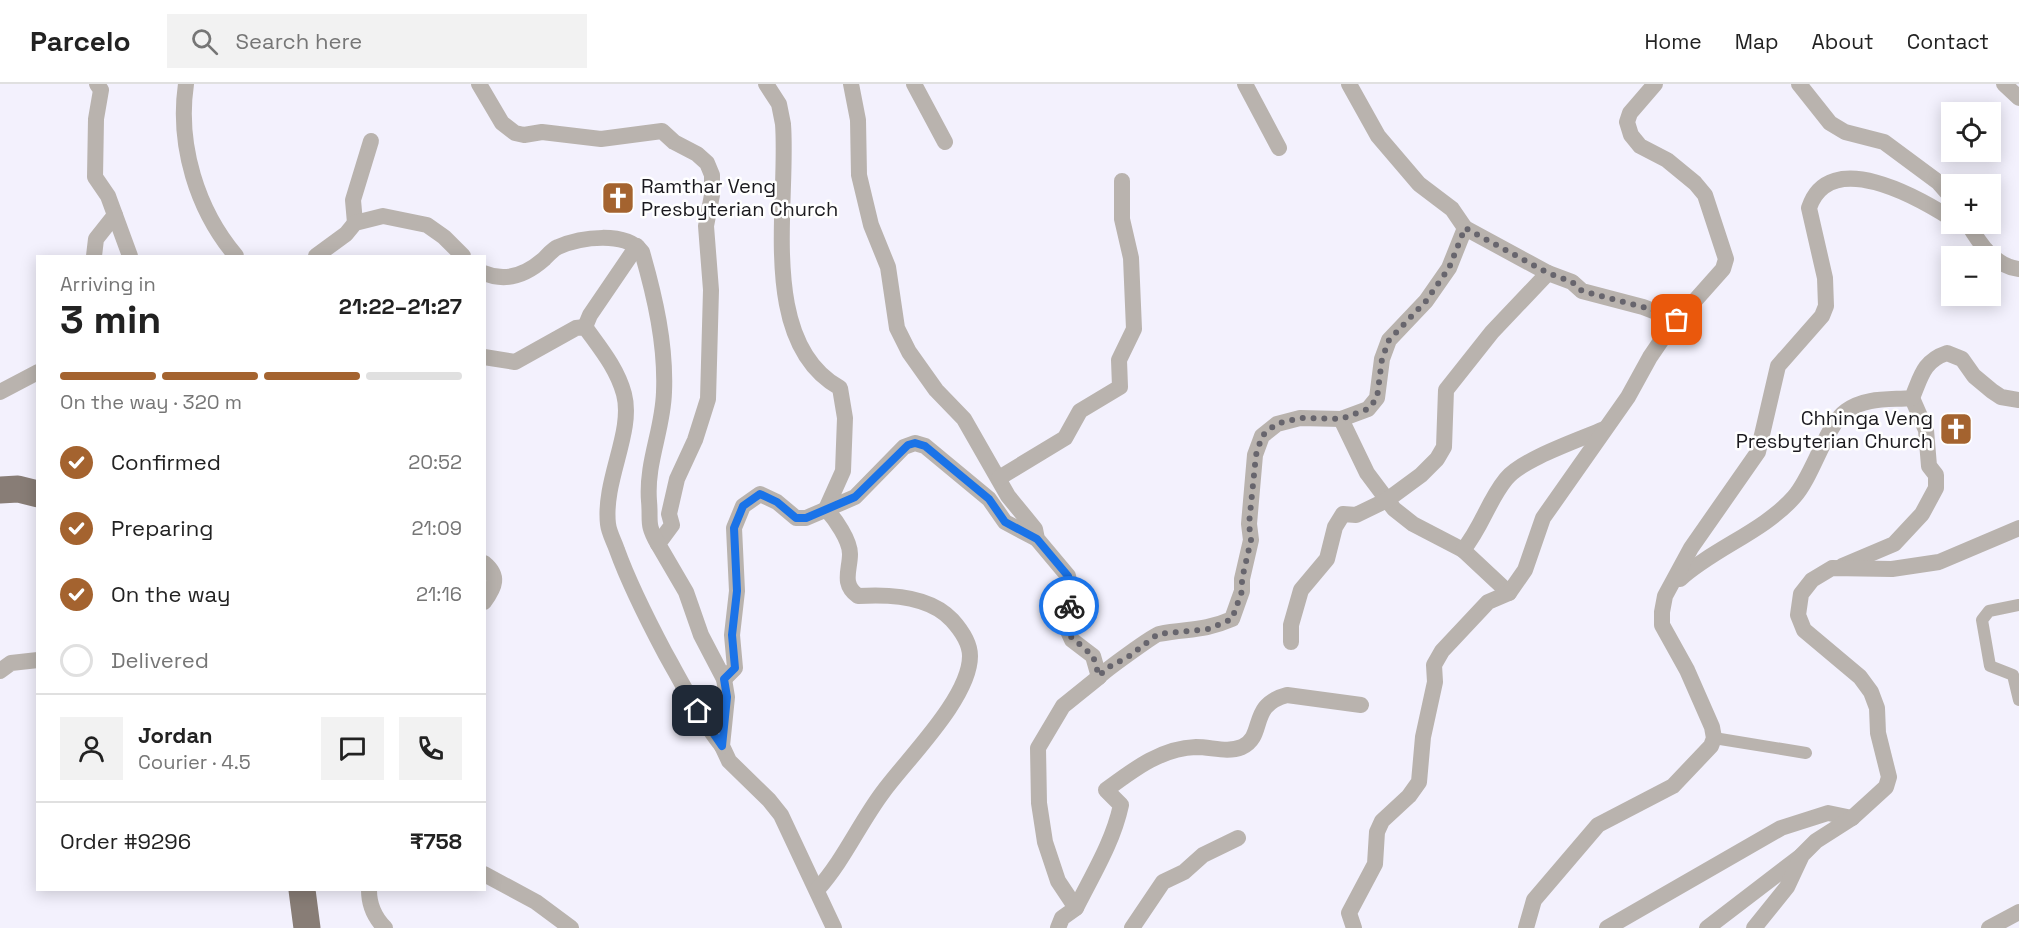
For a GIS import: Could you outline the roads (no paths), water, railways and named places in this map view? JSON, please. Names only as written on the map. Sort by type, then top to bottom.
[{"type":"main road","points":[[0,490],[18,489],[36,494]]},
{"type":"main road","points":[[302,891],[307,928]]},
{"type":"street","points":[[186,84],[183,118],[200,200],[217,231],[235,255]]},
{"type":"street","points":[[479,84],[502,123],[515,133],[524,135],[542,132],[601,139],[662,131],[674,141],[698,154],[707,164],[712,175],[712,195],[706,226],[711,290],[708,399],[695,440],[678,479],[669,514],[672,525],[658,544]]},
{"type":"street","points":[[766,84],[779,104],[783,124],[783,284],[797,335],[810,362],[823,379],[840,388],[844,402],[843,471],[826,509]]},
{"type":"street","points":[[851,84],[860,142],[859,175],[871,225],[888,267],[897,328],[909,352],[936,390],[964,419],[1008,496],[1035,529],[1037,539]]},
{"type":"street","points":[[914,84],[945,142]]},
{"type":"street","points":[[1245,84],[1279,148]]},
{"type":"street","points":[[1349,84],[1378,136],[1419,184],[1452,209],[1465,228],[1548,273],[1572,282],[1582,291],[1643,307],[1677,320]]},
{"type":"street","points":[[1354,928],[1350,913],[1375,864],[1377,832],[1382,821],[1409,796],[1419,782],[1423,737],[1435,682],[1434,665],[1442,651],[1488,602],[1509,593],[1525,570],[1543,518],[1628,397],[1650,357],[1677,320],[1716,277],[1726,259],[1705,195],[1695,183],[1667,160],[1640,146],[1631,135],[1627,122],[1630,112],[1655,84]]},
{"type":"street","points":[[1799,84],[1830,123],[1845,132],[1884,142],[1941,185]]},
{"type":"street","points":[[2004,84],[2019,98]]},
{"type":"street","points":[[101,86],[96,119],[95,177],[108,196],[130,255]]},
{"type":"street","points":[[355,223],[353,200],[371,141]]},
{"type":"street","points":[[1674,584],[1691,548],[1758,452],[1760,432],[1770,406],[1778,366],[1821,316],[1826,306],[1825,278],[1809,208],[1813,197],[1838,180],[1863,179],[1926,203],[1941,212]]},
{"type":"street","points":[[999,478],[1065,438],[1080,411],[1120,387],[1119,360],[1134,329],[1131,258],[1122,219],[1122,181]]},
{"type":"street","points":[[94,255],[96,239],[115,215]]},
{"type":"street","points":[[317,255],[346,234],[355,223],[383,216],[427,225],[444,237],[462,255]]},
{"type":"street","points":[[1076,908],[1058,881],[1045,842],[1040,803],[1038,748],[1064,705],[1107,668],[1128,657],[1158,634],[1209,629],[1232,619],[1242,591],[1243,573],[1251,540],[1249,524],[1256,455],[1262,436],[1276,424],[1300,418],[1341,419],[1368,409],[1377,398],[1382,359],[1389,340],[1426,301],[1449,268],[1465,228]]},
{"type":"street","points":[[1975,234],[1993,258],[2009,268],[2019,268]]},
{"type":"street","points":[[486,274],[496,277],[517,276],[530,270],[556,247],[581,240],[615,240],[637,246],[642,252],[662,333],[663,413],[648,468],[648,523],[686,592],[701,635],[724,679],[727,697],[722,746]]},
{"type":"street","points":[[585,327],[590,315],[637,246]]},
{"type":"street","points":[[1292,642],[1291,625],[1301,590],[1328,559],[1335,527],[1343,514],[1356,515],[1387,500],[1421,475],[1437,459],[1444,447],[1446,390],[1492,332],[1548,273]]},
{"type":"street","points":[[486,357],[515,362],[576,328],[585,327]]},
{"type":"street","points":[[585,327],[605,354],[624,395],[624,429],[607,503],[609,527],[625,573],[685,692],[722,746],[729,761],[770,800],[781,815],[834,928]]},
{"type":"street","points":[[1707,928],[1802,855],[1816,841],[1852,818],[1886,787],[1889,777],[1878,733],[1877,708],[1871,692],[1860,676],[1804,630],[1798,615],[1798,605],[1805,587],[1821,574],[1894,544],[1922,514],[1936,488],[1936,475],[1929,466],[1926,430],[1912,399],[1920,373],[1931,360],[1947,353],[1962,359],[1974,376],[1992,392],[2001,397],[2019,400]]},
{"type":"street","points":[[0,392],[36,373]]},
{"type":"street","points":[[1526,928],[1534,900],[1598,825],[1673,786],[1708,751],[1714,738],[1712,727],[1687,670],[1662,625],[1665,596],[1674,584],[1697,563],[1736,540],[1794,497],[1843,413],[1872,400],[1912,399]]},
{"type":"street","points":[[1341,419],[1367,473],[1387,500],[1413,524],[1463,550],[1509,593]]},
{"type":"street","points":[[1463,550],[1479,531],[1494,497],[1507,477],[1534,460],[1605,429]]},
{"type":"street","points":[[724,679],[735,668],[732,635],[737,580],[733,542],[734,528],[743,506],[760,494],[777,502],[796,518],[806,518],[855,497],[904,447],[915,443],[925,446],[989,499],[1005,522],[1037,539],[1068,576],[1071,588],[1067,629],[1072,640],[1093,656],[1099,676]]},
{"type":"street","points":[[817,890],[840,863],[872,807],[942,719],[964,678],[970,653],[960,628],[935,607],[913,600],[877,595],[858,596],[852,592],[846,576],[851,552],[841,528],[826,509]]},
{"type":"street","points":[[1841,567],[1892,569],[1939,562],[2019,528]]},
{"type":"street","points":[[486,564],[493,570],[495,579],[494,586],[486,599]]},
{"type":"street","points":[[2019,605],[1989,611],[1982,620],[1990,666],[2013,675],[2019,700]]},
{"type":"street","points":[[0,671],[11,663],[36,660]]},
{"type":"street","points":[[1058,928],[1062,918],[1076,908],[1113,835],[1120,805],[1106,790],[1148,761],[1176,750],[1197,747],[1225,750],[1244,746],[1253,736],[1263,709],[1271,700],[1281,696],[1361,705]]},
{"type":"street","points":[[1714,738],[1806,753]]},
{"type":"street","points":[[1607,928],[1780,828],[1827,813],[1852,818]]},
{"type":"street","points":[[1132,928],[1162,882],[1238,838]]},
{"type":"street","points":[[1754,928],[1787,887],[1802,855]]},
{"type":"street","points":[[486,875],[536,902],[571,928]]},
{"type":"street","points":[[369,891],[369,902],[376,918],[385,928]]},
{"type":"street","points":[[1989,928],[2019,912]]},
{"type":"place","name":"Ramthar Veng Presbyterian Church","points":[[618,198]]},
{"type":"place","name":"Chhinga Veng Presbyterian Church","points":[[1956,429]]}]
